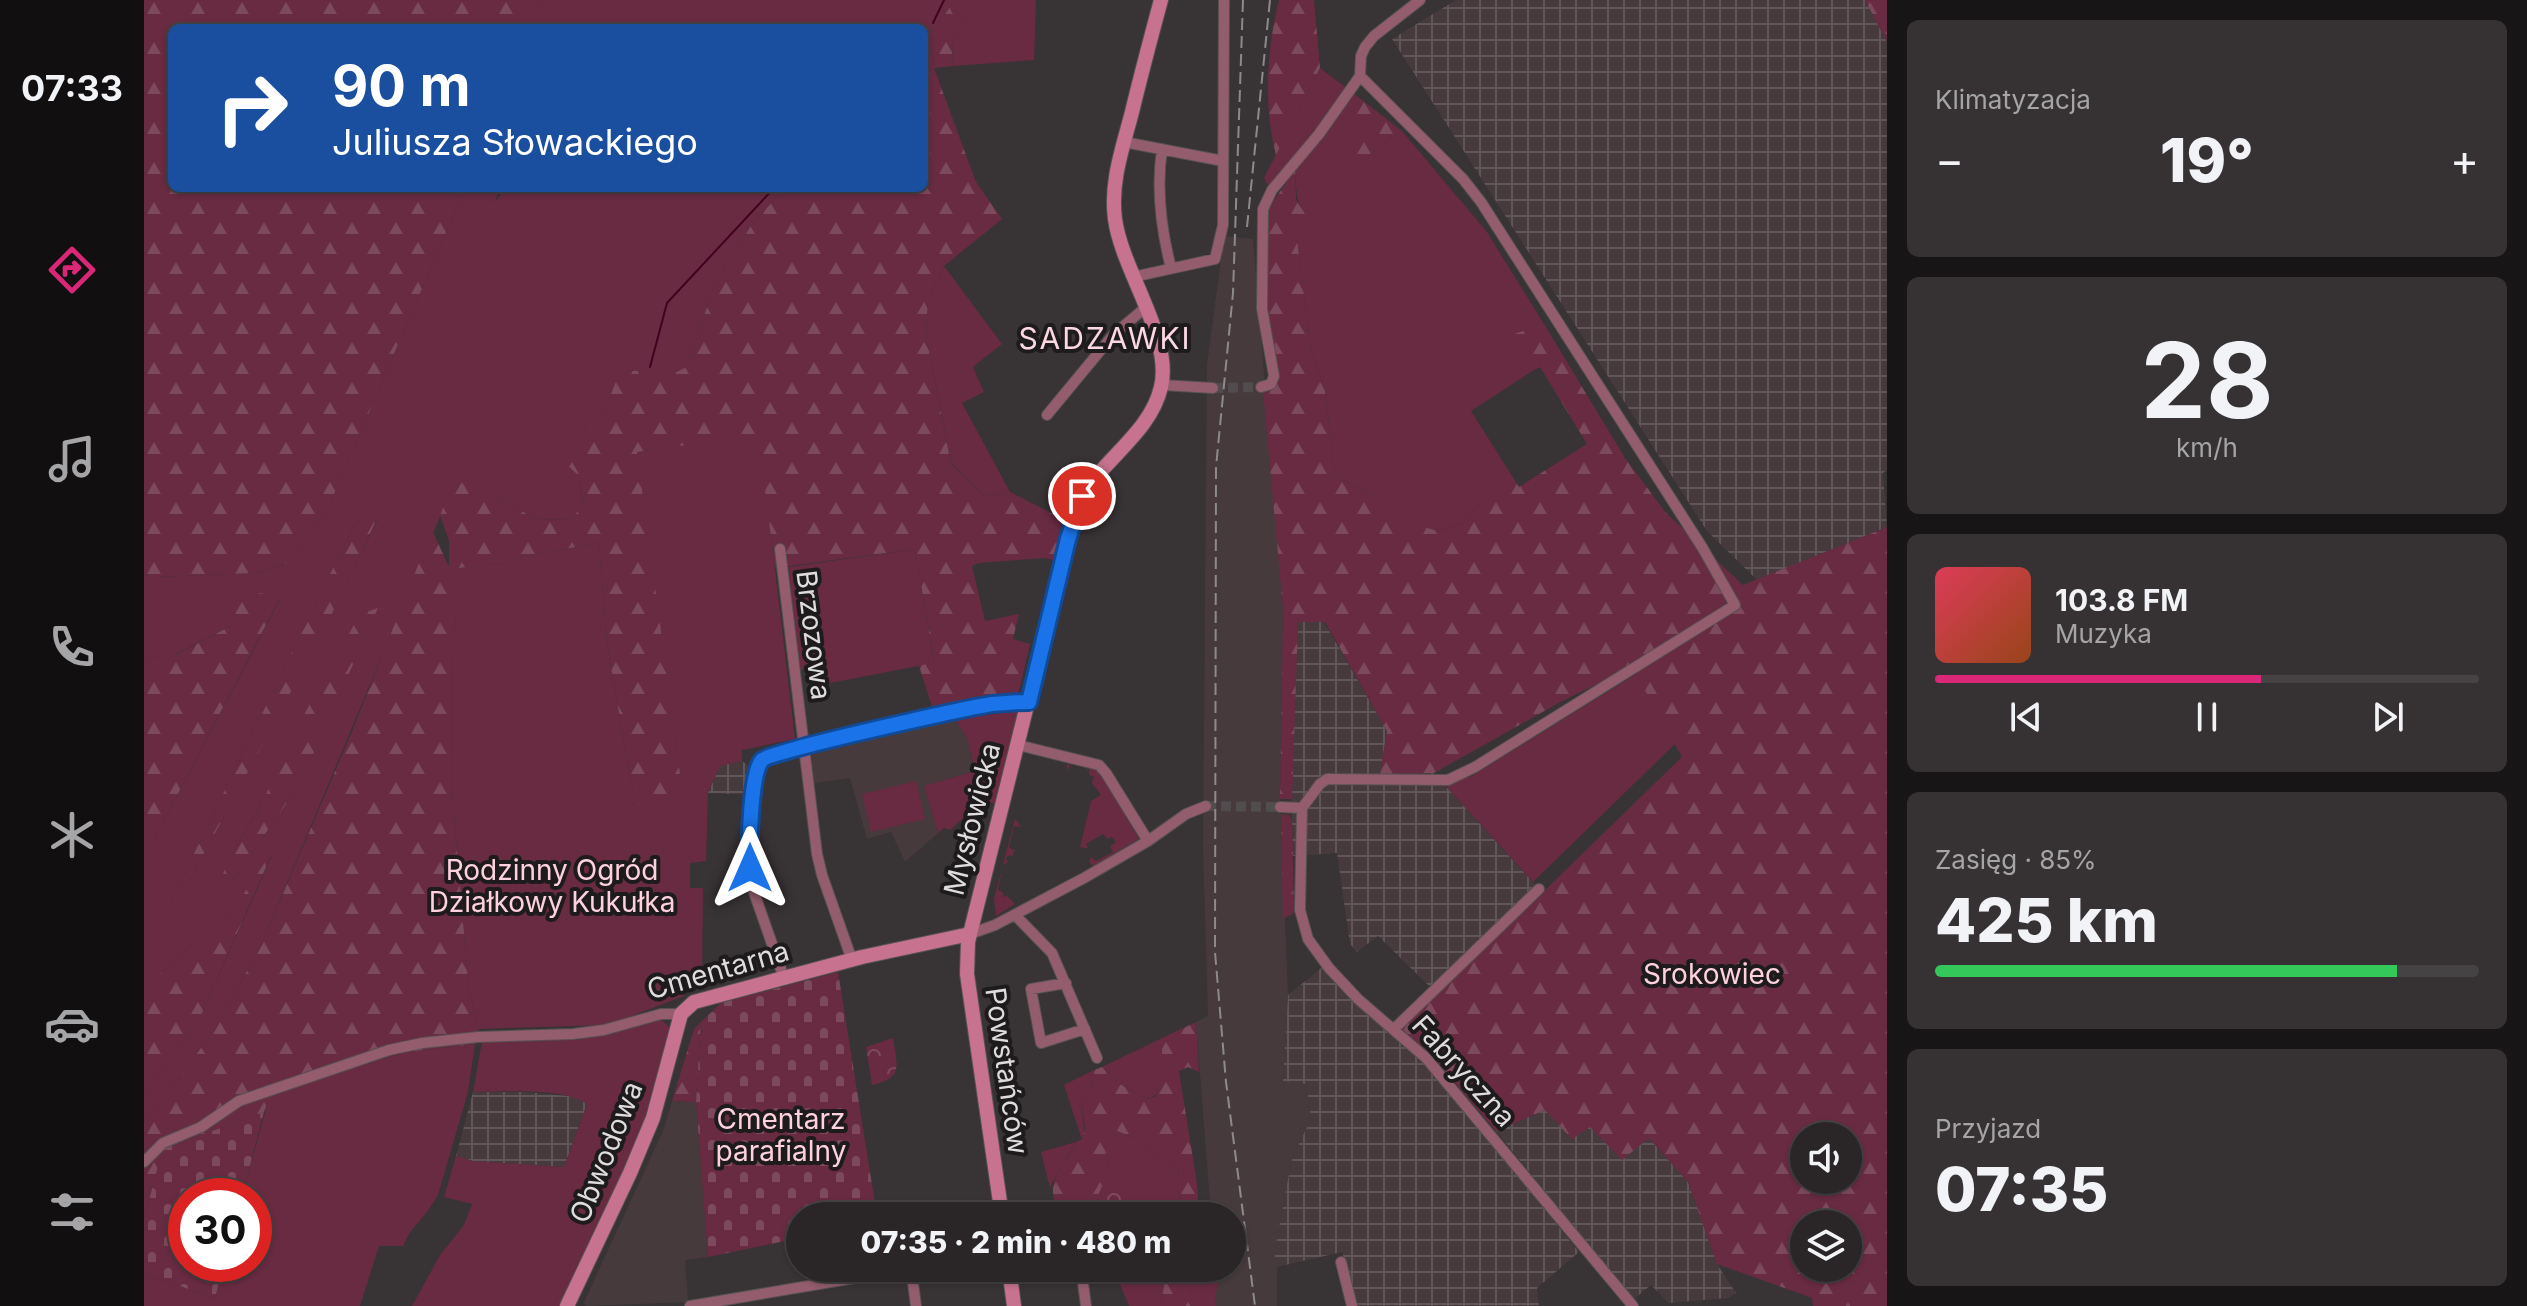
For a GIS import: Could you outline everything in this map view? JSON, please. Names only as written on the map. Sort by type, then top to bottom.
[{"type":"street","points":[[1161,0],[1124,142],[1115,185],[1114,210],[1122,249],[1161,351],[1162,385],[1213,388]]},
{"type":"street","points":[[1133,277],[1215,259],[1218,254],[1223,225],[1224,0]]},
{"type":"street","points":[[1261,387],[1271,384],[1274,376],[1262,309],[1263,209],[1272,190],[1319,134],[1360,76],[1361,56],[1374,36],[1420,0]]},
{"type":"street","points":[[1280,807],[1302,808],[1327,779],[1448,780],[1475,767],[1735,605],[1702,547],[1472,190],[1360,76]]},
{"type":"street","points":[[1124,142],[1223,161]]},
{"type":"street","points":[[1162,149],[1158,185],[1162,232],[1171,268]]},
{"type":"street","points":[[1047,415],[1114,334],[1145,308]]},
{"type":"street","name":"Mysłowicka","points":[[970,934],[1077,505],[1088,487],[1146,419],[1162,385]]},
{"type":"street","name":"Brzozowa","points":[[780,549],[817,854],[852,960]]},
{"type":"street","points":[[784,978],[751,884],[750,824],[759,763],[770,755],[803,746],[990,705],[1029,702]]},
{"type":"street","points":[[1018,745],[1099,765],[1148,841]]},
{"type":"street","points":[[970,934],[1015,915],[1148,841],[1186,814],[1206,806]]},
{"type":"street","name":"Fabryczna","points":[[1302,808],[1298,894],[1302,924],[1308,939],[1329,968],[1358,999],[1394,1029],[1448,1083],[1633,1306]]},
{"type":"street","points":[[1394,1029],[1539,889]]},
{"type":"street","points":[[1015,915],[1052,953],[1097,1058]]},
{"type":"street","name":"Cmentarna","points":[[144,1162],[163,1143],[201,1127],[239,1101],[389,1050],[478,1037],[604,1030],[661,1014],[681,1014],[694,1002],[852,960],[970,934]]},
{"type":"street","name":"Powstańców","points":[[970,934],[965,960],[1000,1202]]},
{"type":"street","points":[[1066,983],[1031,989],[1041,1043],[1085,1029]]},
{"type":"street","name":"Obwodowa","points":[[567,1306],[653,1118],[681,1014]]},
{"type":"street","points":[[1341,1262],[1352,1306]]},
{"type":"street","points":[[690,1306],[759,1301],[848,1282]]},
{"type":"street","points":[[914,1282],[916,1306]]},
{"type":"street","points":[[1011,1282],[1014,1306]]},
{"type":"street","points":[[1083,1282],[1086,1306]]},
{"type":"shaded area","points":[[1456,0],[1865,0],[1887,42],[1887,470],[1883,473],[1887,527],[1757,580],[1707,531],[1392,39]]},
{"type":"shaded area","points":[[1224,236],[1253,239],[1283,609],[1280,799],[1288,995],[1283,1080],[1306,1084],[1311,1119],[1292,1158],[1274,1254],[1277,1306],[1216,1306],[1214,1294],[1218,1282],[1246,1282],[1246,1202],[1210,1202],[1196,1022],[1208,1016],[1203,847],[1207,365]]},
{"type":"shaded area","points":[[1298,622],[1324,622],[1387,731],[1380,774],[1434,773],[1539,889],[1431,988],[1378,936],[1357,952],[1350,944],[1337,853],[1293,856],[1291,786]]},
{"type":"shaded area","points":[[955,719],[967,738],[975,771],[924,786],[938,833],[905,862],[891,832],[867,839],[850,778],[814,783],[811,751]]},
{"type":"shaded area","points":[[742,761],[755,770],[750,795],[708,793],[720,765]]},
{"type":"shaded area","points":[[1330,961],[1438,1077],[1579,1252],[1537,1288],[1539,1306],[1357,1306],[1342,1252],[1277,1267],[1274,1254],[1292,1158],[1311,1119],[1306,1084],[1283,1081],[1288,995]]},
{"type":"shaded area","points":[[473,1092],[526,1092],[578,1097],[587,1104],[564,1167],[473,1161],[456,1156]]},
{"type":"shaded area","points":[[672,1101],[696,1102],[708,1257],[685,1260],[688,1302],[586,1306],[584,1302],[663,1131]]},
{"type":"shaded area","points":[[1545,1110],[1590,1127],[1648,1137],[1688,1182],[1717,1264],[1736,1293],[1728,1298],[1669,1303],[1651,1285],[1633,1300],[1496,1131]]},
{"type":"green space","points":[[144,0],[540,0],[531,24],[168,24],[168,192],[463,192],[329,506],[291,562],[255,573],[144,575]]},
{"type":"green space","points":[[540,0],[955,0],[931,34],[934,68],[928,72],[928,24],[531,24]]},
{"type":"green space","points":[[955,0],[977,0],[952,40],[953,66],[934,68],[976,182],[1002,219],[944,266],[928,298],[926,336],[951,464],[984,496],[1010,492],[1063,519],[1053,560],[1044,558],[972,566],[985,621],[1019,614],[1013,639],[1030,644],[1018,695],[933,710],[919,666],[934,662],[915,549],[775,568],[758,435],[637,452],[680,774],[669,815],[652,819],[634,798],[607,645],[599,543],[506,559],[505,563],[450,569],[456,623],[452,635],[451,780],[469,990],[479,1029],[475,1044],[406,1052],[271,1094],[264,1112],[163,1149],[144,1218],[144,1123],[217,1027],[262,943],[353,729],[432,530],[449,567],[449,541],[440,515],[455,480],[498,497],[537,520],[572,519],[583,504],[579,476],[563,461],[564,447],[581,446],[587,423],[604,413],[620,370],[638,371],[642,388],[687,367],[715,283],[754,221],[782,192],[928,192],[928,72],[934,67],[931,34]]},
{"type":"green space","points":[[977,0],[1036,0],[1034,60],[953,66],[952,40]]},
{"type":"green space","points":[[1279,0],[1314,0],[1320,68],[1276,155],[1269,117],[1268,77]]},
{"type":"green space","points":[[1865,0],[1887,0],[1887,42]]},
{"type":"green space","points":[[1320,68],[1353,93],[1358,175],[1374,149],[1402,131],[1487,232],[1544,324],[1512,336],[1531,372],[1471,411],[1507,468],[1464,523],[1439,531],[1399,521],[1372,494],[1335,477],[1325,391],[1311,350],[1297,239],[1305,215],[1298,200],[1291,159],[1268,186],[1264,178]]},
{"type":"green space","points":[[1353,93],[1402,131],[1374,149],[1357,177],[1348,102]]},
{"type":"green space","name":"Srokowiec","points":[[1295,169],[1296,200],[1306,215],[1297,239],[1311,350],[1325,391],[1335,477],[1372,494],[1399,521],[1439,531],[1464,523],[1507,468],[1519,487],[1587,444],[1540,367],[1531,372],[1511,335],[1544,324],[1625,458],[1666,513],[1743,585],[1887,527],[1887,1306],[1813,1306],[1812,1298],[1717,1264],[1688,1182],[1649,1138],[1622,1160],[1590,1127],[1572,1139],[1545,1110],[1496,1131],[1432,1056],[1402,1029],[1682,757],[1632,667],[1562,701],[1434,773],[1380,774],[1387,731],[1325,622],[1298,622],[1292,799],[1280,799],[1283,609],[1263,391],[1274,385],[1279,372],[1266,302],[1268,210]]},
{"type":"green space","points":[[463,192],[499,192],[495,202],[502,192],[782,192],[754,221],[715,283],[687,367],[642,389],[621,370],[604,413],[587,423],[581,446],[564,461],[579,476],[583,505],[572,519],[537,520],[498,497],[455,481],[262,943],[217,1027],[144,1123],[144,1095],[199,1020],[272,855],[232,911],[144,987],[144,859],[280,599],[261,593],[237,609],[234,624],[175,655],[160,655],[144,663],[144,575],[255,573],[291,562],[329,506]],"holes":[[[364,519],[377,520],[325,627],[191,878],[170,903],[353,527]],[[377,609],[300,784],[231,883],[230,857]]]},
{"type":"green space","points":[[944,266],[1002,344],[973,367],[984,392],[962,403],[1010,492],[984,496],[951,463],[926,336],[928,298]]},
{"type":"green space","name":"Rodzinny Ogród Działkowy Kukułka","points":[[759,434],[795,739],[742,750],[742,761],[720,766],[708,792],[706,861],[690,863],[690,888],[703,888],[702,980],[691,981],[684,996],[608,1025],[479,1029],[469,990],[451,780],[452,635],[456,623],[449,569],[505,563],[506,559],[599,543],[607,645],[634,798],[680,774],[636,452]]},
{"type":"green space","points":[[364,519],[377,519],[325,628],[191,878],[168,907],[353,527]]},
{"type":"green space","points":[[915,549],[934,663],[830,683],[826,668],[797,670],[789,567]]},
{"type":"green space","points":[[261,593],[280,598],[144,859],[144,663],[160,655],[176,655],[234,624],[237,600]]},
{"type":"green space","points":[[378,608],[300,784],[231,883],[223,874],[230,857],[261,805],[300,722],[360,614]]},
{"type":"green space","points":[[1636,674],[1675,744],[1533,882],[1444,784],[1472,776]]},
{"type":"green space","points":[[1018,711],[998,805],[983,800],[950,830],[944,828],[938,833],[924,786],[975,771],[967,738],[955,719]]},
{"type":"green space","points":[[1070,762],[1096,768],[1101,773],[1139,839],[1093,866],[1089,862],[1091,857],[1096,861],[1113,852],[1110,846],[1116,842],[1103,834],[1086,844],[1089,849],[1080,847],[1091,801],[1101,795],[1092,783],[1094,777],[1089,775],[1089,769],[1070,764],[1068,770],[1066,767]]},
{"type":"green space","points":[[916,781],[925,819],[871,832],[862,794]]},
{"type":"green space","points":[[1281,814],[1289,815],[1292,821],[1294,913],[1283,919]]},
{"type":"green space","points":[[1015,819],[1021,827],[1014,826],[1009,848],[1015,850],[1012,857],[1006,858],[1008,862],[1003,865],[998,889],[1004,894],[1003,897],[1007,896],[1015,904],[996,916],[994,899]]},
{"type":"green space","points":[[274,849],[199,1020],[144,1095],[144,987],[232,911]]},
{"type":"green space","name":"Cmentarz parafialny","points":[[838,972],[875,1202],[786,1202],[786,1241],[708,1257],[696,1102],[701,1022],[721,1003]]},
{"type":"green space","points":[[659,1017],[672,1030],[644,1129],[561,1306],[412,1306],[440,1255],[464,1225],[472,1204],[444,1197],[456,1156],[473,1161],[564,1167],[587,1104],[548,1093],[473,1092],[482,1041],[577,1040]]},
{"type":"green space","points":[[701,1022],[696,1102],[672,1101],[694,1029]]},
{"type":"green space","points":[[1196,1022],[1199,1072],[1188,1067],[1179,1071],[1198,1202],[1181,1202],[1179,1168],[1149,1150],[1146,1143],[1117,1131],[1105,1149],[1110,1174],[1096,1202],[1054,1202],[1053,1186],[1058,1172],[1076,1142],[1082,1139],[1085,1128],[1081,1100],[1092,1089],[1094,1070],[1102,1067],[1118,1083],[1147,1099],[1156,1096],[1162,1080],[1162,1038]]},
{"type":"green space","points":[[893,1038],[897,1063],[894,1074],[872,1085],[866,1047]]},
{"type":"green space","points":[[1162,1038],[1162,1081],[1156,1095],[1147,1099],[1118,1083],[1102,1067]]},
{"type":"green space","points":[[475,1044],[468,1092],[438,1195],[403,1246],[379,1246],[360,1306],[144,1306],[144,1274],[215,1298],[219,1282],[272,1282],[272,1178],[247,1178],[270,1094],[406,1052]]},
{"type":"green space","points":[[1094,1070],[1092,1089],[1081,1100],[1082,1140],[1064,1085]]},
{"type":"green space","points":[[264,1112],[247,1178],[168,1178],[168,1282],[219,1282],[215,1298],[144,1274],[144,1218],[163,1149]]},
{"type":"green space","points":[[1117,1131],[1146,1143],[1149,1150],[1179,1168],[1181,1202],[1096,1202],[1101,1184],[1110,1174],[1105,1149]]},
{"type":"green space","points":[[1076,1142],[1056,1176],[1050,1188],[1041,1152]]},
{"type":"green space","points":[[1111,1181],[1127,1201],[1101,1202],[1108,1192],[1104,1187]]},
{"type":"green space","points":[[1164,1282],[1161,1306],[1129,1306],[1120,1284]]},
{"type":"green space","points":[[1164,1282],[1188,1282],[1193,1306],[1161,1306]]},
{"type":"green space","points":[[1188,1282],[1218,1282],[1216,1306],[1193,1306]]},
{"type":"waterway","points":[[933,23],[944,0]]},
{"type":"waterway","points":[[650,367],[667,303],[770,192]]},
{"type":"tunnel","points":[[1213,388],[1261,387]]},
{"type":"tunnel","points":[[1206,806],[1280,807]]},
{"type":"railway","points":[[1243,0],[1233,293],[1216,467],[1215,952],[1226,1082],[1255,1306]]},
{"type":"railway","points":[[1247,227],[1270,0]]},
{"type":"district","name":"SADZAWKI","points":[[1105,338]]},
{"type":"route","points":[[750,868],[751,813],[759,763],[765,757],[977,707],[1029,702],[1068,539],[1082,496]]}]
